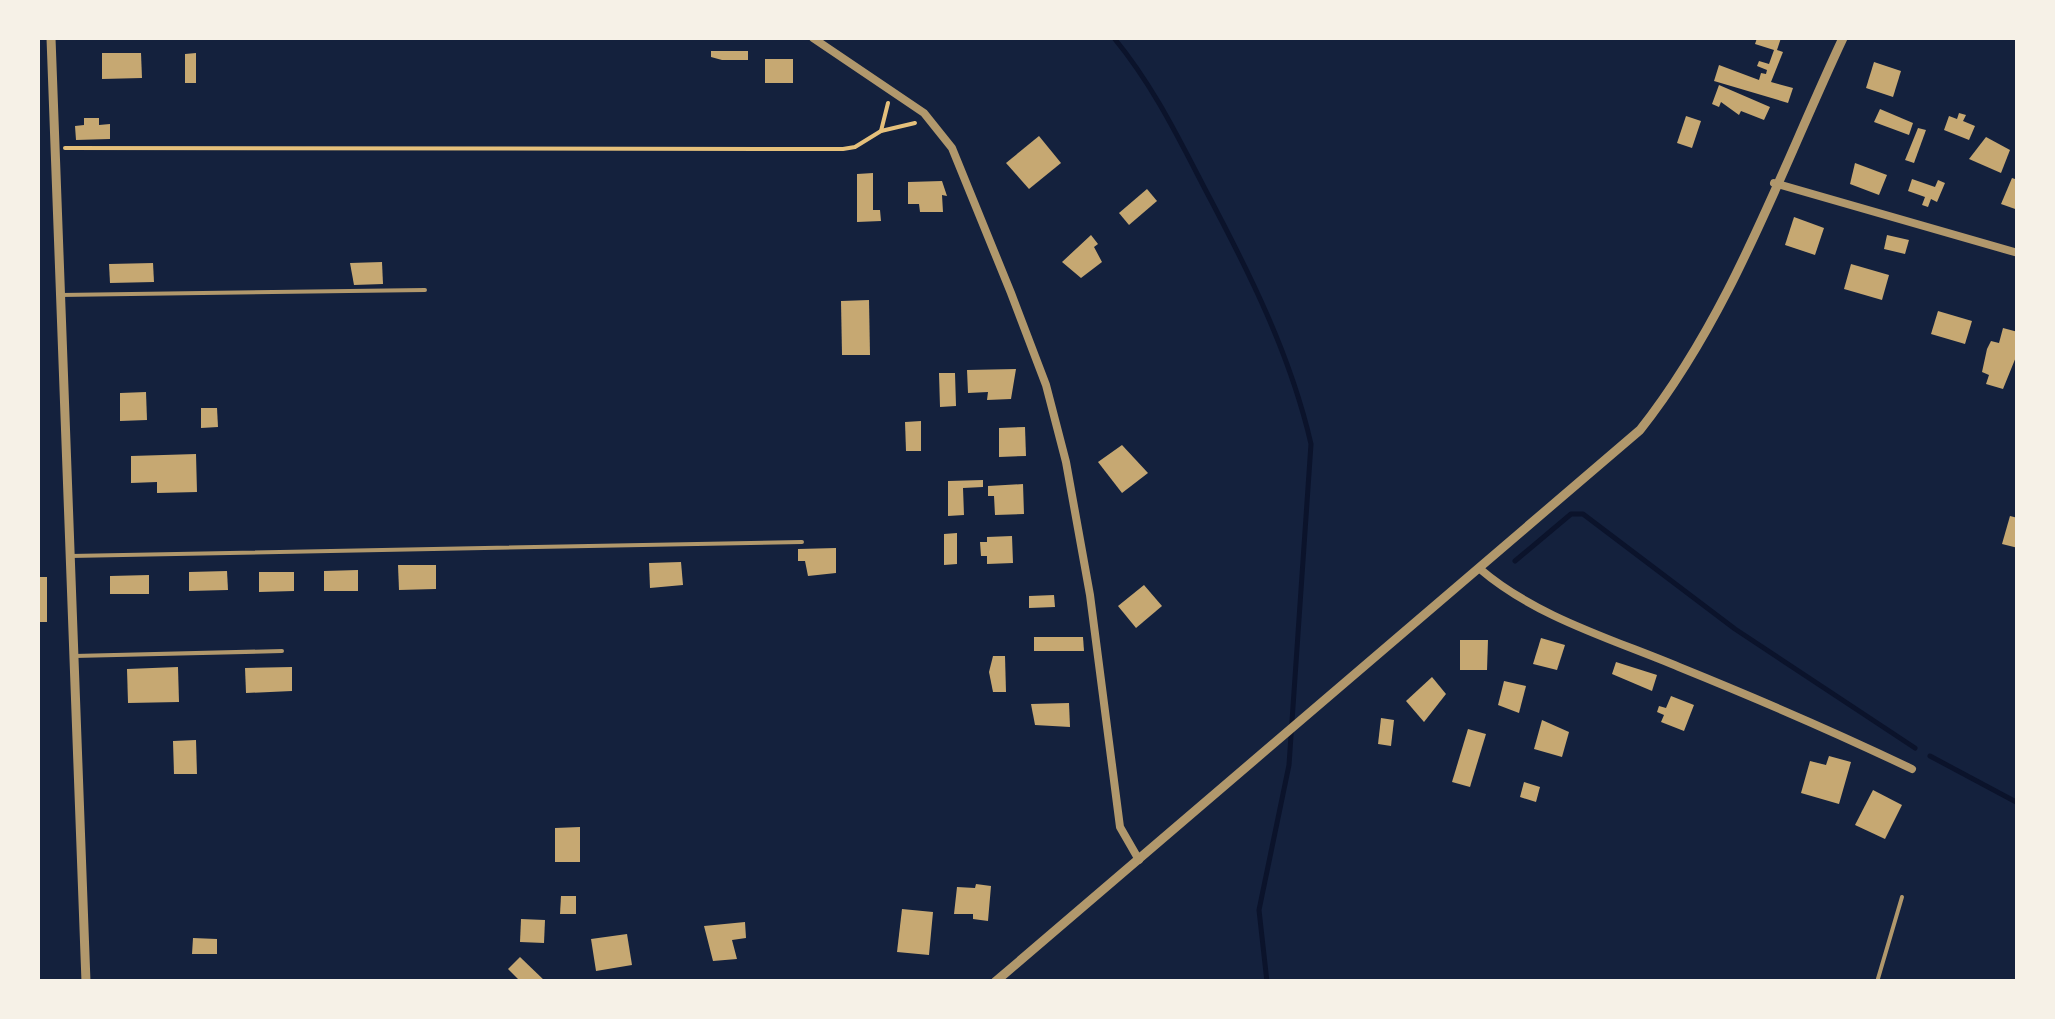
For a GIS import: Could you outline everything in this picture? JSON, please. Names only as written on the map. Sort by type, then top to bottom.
[{"type":"street","points":[[51,38],[86,982]]},
{"type":"street","points":[[813,38],[924,113],[952,148],[1046,386],[1090,595],[1120,827],[1139,860]]},
{"type":"street","points":[[995,982],[1640,430],[1673,388],[1708,330],[1843,38]]},
{"type":"street","points":[[1774,183],[2018,254]]},
{"type":"street","points":[[1480,569],[1524,600],[1568,622],[1805,718],[1912,769]]},
{"type":"lane","points":[[60,295],[426,290]]},
{"type":"lane","points":[[70,556],[802,542]]},
{"type":"lane","points":[[74,656],[282,652]]},
{"type":"lane","points":[[1878,982],[1902,897]]},
{"type":"path","points":[[881,131],[889,108],[884,86]]},
{"type":"path","points":[[55,148],[843,149],[856,147],[881,131],[910,122],[938,131]]},
{"type":"building","points":[[1757,38],[1781,38],[1777,50],[1783,52],[1771,82],[1793,88],[1788,103],[1714,81],[1719,65],[1759,80],[1761,73],[1766,74],[1767,70],[1757,66],[1759,61],[1769,64],[1774,50],[1755,44]]},
{"type":"building","points":[[711,51],[748,51],[748,60],[722,60],[711,57]]},
{"type":"building","points":[[102,53],[141,53],[142,78],[102,79]]},
{"type":"building","points":[[196,53],[196,83],[185,83],[185,54]]},
{"type":"building","points":[[765,59],[793,59],[793,83],[765,83]]},
{"type":"building","points":[[1874,62],[1901,71],[1893,97],[1866,88]]},
{"type":"building","points":[[1719,85],[1770,107],[1764,120],[1741,111],[1739,115],[1721,102],[1719,107],[1712,104]]},
{"type":"building","points":[[1880,109],[1913,123],[1909,135],[1874,122]]},
{"type":"building","points":[[1959,113],[1966,115],[1963,121],[1975,126],[1969,140],[1944,130],[1949,116],[1957,119]]},
{"type":"building","points":[[1686,116],[1701,121],[1692,148],[1677,143]]},
{"type":"building","points":[[84,118],[99,118],[99,125],[110,124],[110,139],[76,140],[75,126],[84,125]]},
{"type":"building","points":[[1918,128],[1926,130],[1914,163],[1905,160]]},
{"type":"building","points":[[1039,136],[1061,163],[1029,189],[1006,163]]},
{"type":"building","points":[[1986,137],[2010,150],[2001,173],[1969,159]]},
{"type":"building","points":[[1855,163],[1887,175],[1879,195],[1850,184]]},
{"type":"building","points":[[873,173],[873,210],[880,210],[881,221],[857,222],[857,174]]},
{"type":"building","points":[[2012,178],[2018,180],[2018,210],[2001,204]]},
{"type":"building","points":[[1912,179],[1935,187],[1938,180],[1945,183],[1937,202],[1931,199],[1928,207],[1922,205],[1925,197],[1908,191]]},
{"type":"building","points":[[942,181],[947,196],[942,195],[943,212],[920,212],[919,204],[908,204],[908,182]]},
{"type":"building","points":[[1147,189],[1157,201],[1129,225],[1119,213]]},
{"type":"building","points":[[1794,217],[1824,228],[1815,255],[1785,245]]},
{"type":"building","points":[[1091,235],[1098,244],[1094,247],[1102,262],[1081,278],[1062,262]]},
{"type":"building","points":[[1887,235],[1909,240],[1905,254],[1884,249]]},
{"type":"building","points":[[382,262],[383,284],[354,285],[350,263]]},
{"type":"building","points":[[153,263],[154,282],[110,283],[109,264]]},
{"type":"building","points":[[1851,264],[1889,275],[1882,300],[1844,289]]},
{"type":"building","points":[[869,300],[870,355],[842,355],[841,301]]},
{"type":"building","points":[[1938,311],[1972,321],[1965,344],[1931,334]]},
{"type":"building","points":[[2003,328],[2018,332],[2018,352],[2003,389],[1986,384],[1989,375],[1982,372],[1987,349],[1991,341],[1999,343]]},
{"type":"building","points":[[1016,369],[1011,399],[987,400],[988,392],[968,393],[967,370]]},
{"type":"building","points":[[939,373],[955,373],[956,406],[940,407]]},
{"type":"building","points":[[146,392],[147,420],[120,421],[120,393]]},
{"type":"building","points":[[201,408],[217,408],[218,427],[201,428]]},
{"type":"building","points":[[921,421],[921,451],[906,451],[905,422]]},
{"type":"building","points":[[1025,427],[1026,456],[999,457],[999,428]]},
{"type":"building","points":[[1122,445],[1148,473],[1122,493],[1098,462]]},
{"type":"building","points":[[196,454],[197,492],[157,493],[157,482],[131,483],[131,456]]},
{"type":"building","points":[[983,480],[983,487],[963,488],[964,515],[948,516],[948,481]]},
{"type":"building","points":[[1023,484],[1024,514],[995,515],[994,496],[988,496],[988,486]]},
{"type":"building","points":[[2010,516],[2018,518],[2018,548],[2002,544]]},
{"type":"building","points":[[957,533],[957,564],[944,565],[944,534]]},
{"type":"building","points":[[1012,536],[1013,563],[987,564],[987,556],[981,556],[980,542],[987,542],[987,537]]},
{"type":"building","points":[[836,548],[836,573],[808,576],[805,561],[798,561],[798,549]]},
{"type":"building","points":[[681,562],[683,585],[650,588],[649,563]]},
{"type":"building","points":[[398,565],[436,565],[436,589],[399,590]]},
{"type":"building","points":[[358,570],[358,591],[324,591],[324,571]]},
{"type":"building","points":[[227,571],[228,590],[189,591],[189,572]]},
{"type":"building","points":[[259,572],[294,572],[294,591],[259,592]]},
{"type":"building","points":[[149,575],[149,594],[110,594],[110,576]]},
{"type":"building","points":[[38,577],[47,577],[47,622],[38,622]]},
{"type":"building","points":[[1144,585],[1162,606],[1136,628],[1118,606]]},
{"type":"building","points":[[1054,595],[1055,607],[1029,608],[1029,596]]},
{"type":"building","points":[[1034,637],[1083,637],[1084,651],[1034,651]]},
{"type":"building","points":[[1541,638],[1565,645],[1557,670],[1533,664]]},
{"type":"building","points":[[1460,640],[1488,640],[1487,670],[1460,670]]},
{"type":"building","points":[[993,656],[1005,656],[1006,692],[993,692],[989,672]]},
{"type":"building","points":[[1616,662],[1657,675],[1652,691],[1612,674]]},
{"type":"building","points":[[178,667],[179,702],[128,703],[127,669]]},
{"type":"building","points":[[292,667],[292,691],[246,693],[245,668]]},
{"type":"building","points":[[1432,677],[1446,694],[1424,722],[1406,701]]},
{"type":"building","points":[[1504,681],[1526,686],[1519,713],[1498,705]]},
{"type":"building","points":[[1671,696],[1694,705],[1684,731],[1661,722],[1664,715],[1657,712],[1659,706],[1666,708]]},
{"type":"building","points":[[1069,703],[1070,727],[1035,725],[1031,704]]},
{"type":"building","points":[[1381,718],[1394,720],[1391,746],[1378,744]]},
{"type":"building","points":[[1542,720],[1569,732],[1562,757],[1534,749]]},
{"type":"building","points":[[1468,729],[1486,734],[1470,787],[1452,782]]},
{"type":"building","points":[[196,740],[197,774],[174,774],[173,741]]},
{"type":"building","points":[[1829,756],[1851,762],[1839,804],[1801,793],[1810,761],[1826,765]]},
{"type":"building","points":[[1524,782],[1540,787],[1536,802],[1520,797]]},
{"type":"building","points":[[1873,790],[1902,805],[1885,839],[1855,825]]},
{"type":"building","points":[[580,827],[580,862],[555,862],[555,828]]},
{"type":"building","points":[[976,884],[991,886],[988,921],[973,919],[973,914],[954,914],[957,887],[975,888]]},
{"type":"building","points":[[561,896],[576,896],[576,914],[560,914]]},
{"type":"building","points":[[902,909],[933,912],[929,955],[897,952]]},
{"type":"building","points":[[521,919],[545,920],[544,943],[520,942]]},
{"type":"building","points":[[745,922],[746,938],[732,940],[737,959],[713,961],[704,926]]},
{"type":"building","points":[[627,934],[632,965],[596,971],[591,939]]},
{"type":"building","points":[[193,938],[217,939],[217,954],[192,954]]},
{"type":"building","points":[[520,957],[546,982],[521,982],[508,969]]},
{"type":"waterway","points":[[1114,38],[1163,110],[1252,281],[1292,377],[1311,444],[1289,765],[1259,910],[1267,982]]},
{"type":"waterway","points":[[1515,561],[1571,514],[1583,514],[1735,629],[1915,748]]},
{"type":"waterway","points":[[1930,756],[2018,803]]}]
